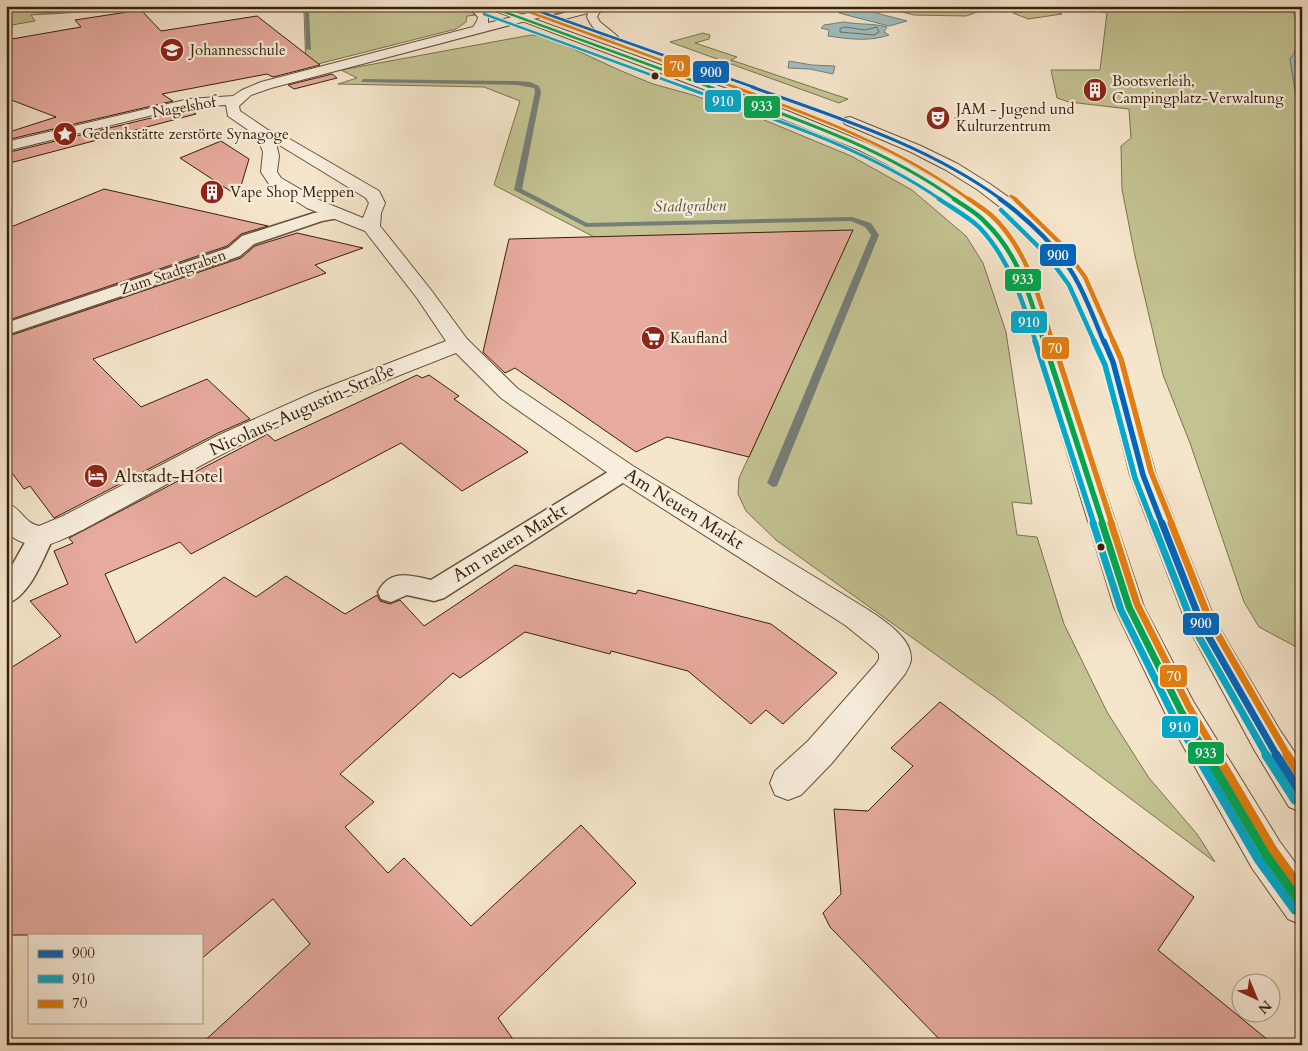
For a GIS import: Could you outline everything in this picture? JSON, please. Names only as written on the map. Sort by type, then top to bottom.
[{"type":"street","points":[[473,6],[483,16],[483,22],[477,29]]},
{"type":"street","points":[[487,6],[532,18],[864,147],[943,191],[985,222],[1007,248],[1018,267],[1028,291],[1129,607],[1181,711],[1266,855],[1302,905]]},
{"type":"street","points":[[523,6],[532,18]]},
{"type":"street","name":"Nagelshof","points":[[358,61],[438,46],[571,6]]},
{"type":"street","points":[[602,7],[594,12],[592,17],[595,24],[612,37]]},
{"type":"street","name":"Nagelshof","points":[[6,147],[189,103],[236,100],[241,94],[266,85],[477,29],[532,18],[557,18],[602,7]]},
{"type":"street","points":[[557,18],[851,122],[916,149],[984,186],[1019,213],[1054,249],[1077,281],[1113,362],[1142,475],[1202,625],[1267,740],[1302,796]]},
{"type":"street","points":[[236,100],[232,106],[233,113],[263,134],[283,141],[373,195],[376,203],[372,212],[371,227],[313,204],[276,181],[269,172],[272,161],[271,146],[263,134]]},
{"type":"street","name":"Zum Stadtgraben","points":[[6,329],[234,252],[248,240],[320,216],[338,214]]},
{"type":"street","name":"Am Neuen Markt","points":[[371,227],[424,294],[459,344],[509,393],[624,472],[881,634],[895,653],[896,661],[820,752],[788,782]]},
{"type":"street","name":"Nicolaus-Augustin-Straße","points":[[41,536],[73,523],[228,440],[323,397],[459,344]]},
{"type":"street","name":"Am neuen Markt","points":[[391,592],[403,584],[434,591],[624,472]]},
{"type":"street","points":[[6,512],[17,527],[26,533],[41,536],[18,580],[6,594]]},
{"type":"shaded area","points":[[6,6],[182,6],[31,15],[35,21],[6,26]]},
{"type":"shaded area","points":[[297,6],[462,6],[476,15],[467,16],[466,22],[456,29],[306,67],[304,12]]},
{"type":"shaded area","points":[[878,6],[994,6],[966,16],[914,15]]},
{"type":"shaded area","points":[[1070,6],[1289,6],[1301,28],[1302,38],[1300,44],[1290,59],[1302,131],[1302,650],[1259,627],[1244,602],[1190,443],[1163,375],[1135,256],[1122,189],[1121,146],[1131,138],[1129,109],[1069,102],[1057,98],[1051,70],[1100,70],[1107,13]]},
{"type":"shaded area","points":[[1047,8],[1062,14],[1028,19],[1013,13]]},
{"type":"shaded area","points":[[703,33],[710,35],[709,39],[695,43],[737,57],[731,60],[848,99],[839,103],[670,42]]},
{"type":"shaded area","points":[[531,35],[541,36],[565,45],[653,84],[693,95],[762,119],[851,156],[912,190],[966,236],[983,263],[1006,332],[1032,504],[1012,502],[1017,535],[1037,537],[1064,624],[1107,712],[1149,778],[1197,834],[1215,862],[995,697],[776,540],[746,511],[738,494],[739,478],[852,231],[596,238],[494,185],[520,101],[484,87],[338,84],[357,78],[341,70]]},
{"type":"water","points":[[857,8],[907,21],[889,26],[839,13]]},
{"type":"water","points":[[844,22],[887,27],[884,32],[889,35],[866,39],[844,38],[828,36],[829,30],[821,28],[824,25]]},
{"type":"water","points":[[1302,43],[1302,131],[1290,59]]},
{"type":"water","points":[[789,61],[835,66],[833,74],[810,69],[788,68]]},
{"type":"building","points":[[141,10],[161,31],[257,16],[320,65],[273,77],[267,74],[162,94],[173,101],[6,140],[6,133],[56,117],[6,98],[6,40],[81,27],[75,20]]},
{"type":"building","points":[[332,74],[337,78],[294,89],[288,85]]},
{"type":"building","points":[[188,109],[196,114],[6,164],[6,153]]},
{"type":"building","points":[[221,141],[249,159],[238,196],[180,158]]},
{"type":"building","points":[[104,189],[268,226],[241,234],[227,246],[6,321],[6,229]]},
{"type":"building","name":"Kaufland","points":[[853,230],[749,457],[667,437],[636,452],[515,368],[505,373],[483,352],[509,239]]},
{"type":"building","points":[[297,233],[363,248],[315,265],[326,273],[93,359],[141,407],[207,379],[250,419],[218,433],[54,518],[30,486],[24,489],[6,465],[6,337],[241,258],[255,246]]},
{"type":"building","points":[[417,375],[422,378],[429,375],[459,396],[454,399],[528,452],[462,491],[401,443],[191,554],[180,542],[105,574],[136,643],[224,577],[256,597],[286,576],[345,614],[377,595],[380,601],[390,604],[400,600],[424,626],[515,565],[636,594],[638,590],[771,624],[837,673],[783,724],[766,710],[751,724],[688,671],[611,651],[610,654],[525,632],[460,678],[453,673],[340,774],[374,802],[345,827],[388,873],[404,858],[471,926],[581,825],[636,883],[498,1018],[517,1045],[200,1045],[310,944],[273,899],[202,958],[202,934],[6,935],[6,671],[61,636],[30,601],[68,584],[54,551],[73,543],[69,538],[267,434],[275,441]]},
{"type":"building","points":[[940,702],[1194,897],[1158,950],[1230,1009],[1230,1024],[1248,1024],[1274,1045],[945,1045],[830,927],[823,913],[841,894],[834,809],[868,811],[913,766],[891,748]]},
{"type":"waterway","name":"Stadtgraben","points":[[28,6],[35,12],[51,13],[162,6]]},
{"type":"waterway","name":"Stadtgraben","points":[[301,6],[307,12],[309,49]]},
{"type":"waterway","name":"Stadtgraben","points":[[363,81],[517,83],[530,84],[537,87],[538,92],[518,190],[586,225],[852,219],[868,225],[875,235],[773,483]]},
{"type":"transit line","name":"933","points":[[488,6],[780,113],[864,147],[943,191],[985,221],[1007,248],[1018,267],[1028,291],[1129,607],[1181,711],[1266,855],[1302,905]]},
{"type":"transit line","name":"70","points":[[513,6],[783,105],[867,139],[896,153],[947,183],[991,215],[1015,244],[1036,288],[1137,604],[1189,707],[1273,850],[1302,890]]},
{"type":"transit line","name":"900","points":[[524,6],[851,122],[916,149],[952,167],[984,187],[1019,213],[1054,249],[1077,281],[1113,362],[1143,475],[1202,625],[1267,740],[1302,795]]},
{"type":"transit line","name":"910","points":[[484,14],[777,121],[860,155],[938,198],[979,227],[1000,253],[1020,294],[1121,610],[1173,715],[1258,859],[1295,910]]},
{"type":"transit line","name":"70","points":[[1011,196],[1025,207],[1060,243],[1085,277],[1121,359],[1151,472],[1210,621],[1275,735],[1302,778]]},
{"type":"transit line","name":"910","points":[[1001,210],[1047,255],[1069,285],[1105,365],[1135,478],[1194,628],[1259,744],[1295,800]]},
{"type":"place","name":"Johannesschule","points":[[172,50]]},
{"type":"place","name":"Bootsverleih, Campingplatz-Verwaltung","points":[[1095,90]]},
{"type":"place","name":"JAM - Jugend und Kulturzentrum","points":[[938,118]]},
{"type":"place","name":"Gedenkstätte zerstörte Synagoge","points":[[65,134]]},
{"type":"place","name":"Vape Shop Meppen","points":[[212,192]]},
{"type":"place","name":"Kaufland","points":[[653,338]]},
{"type":"place","name":"Altstadt-Hotel","points":[[96,476]]}]
